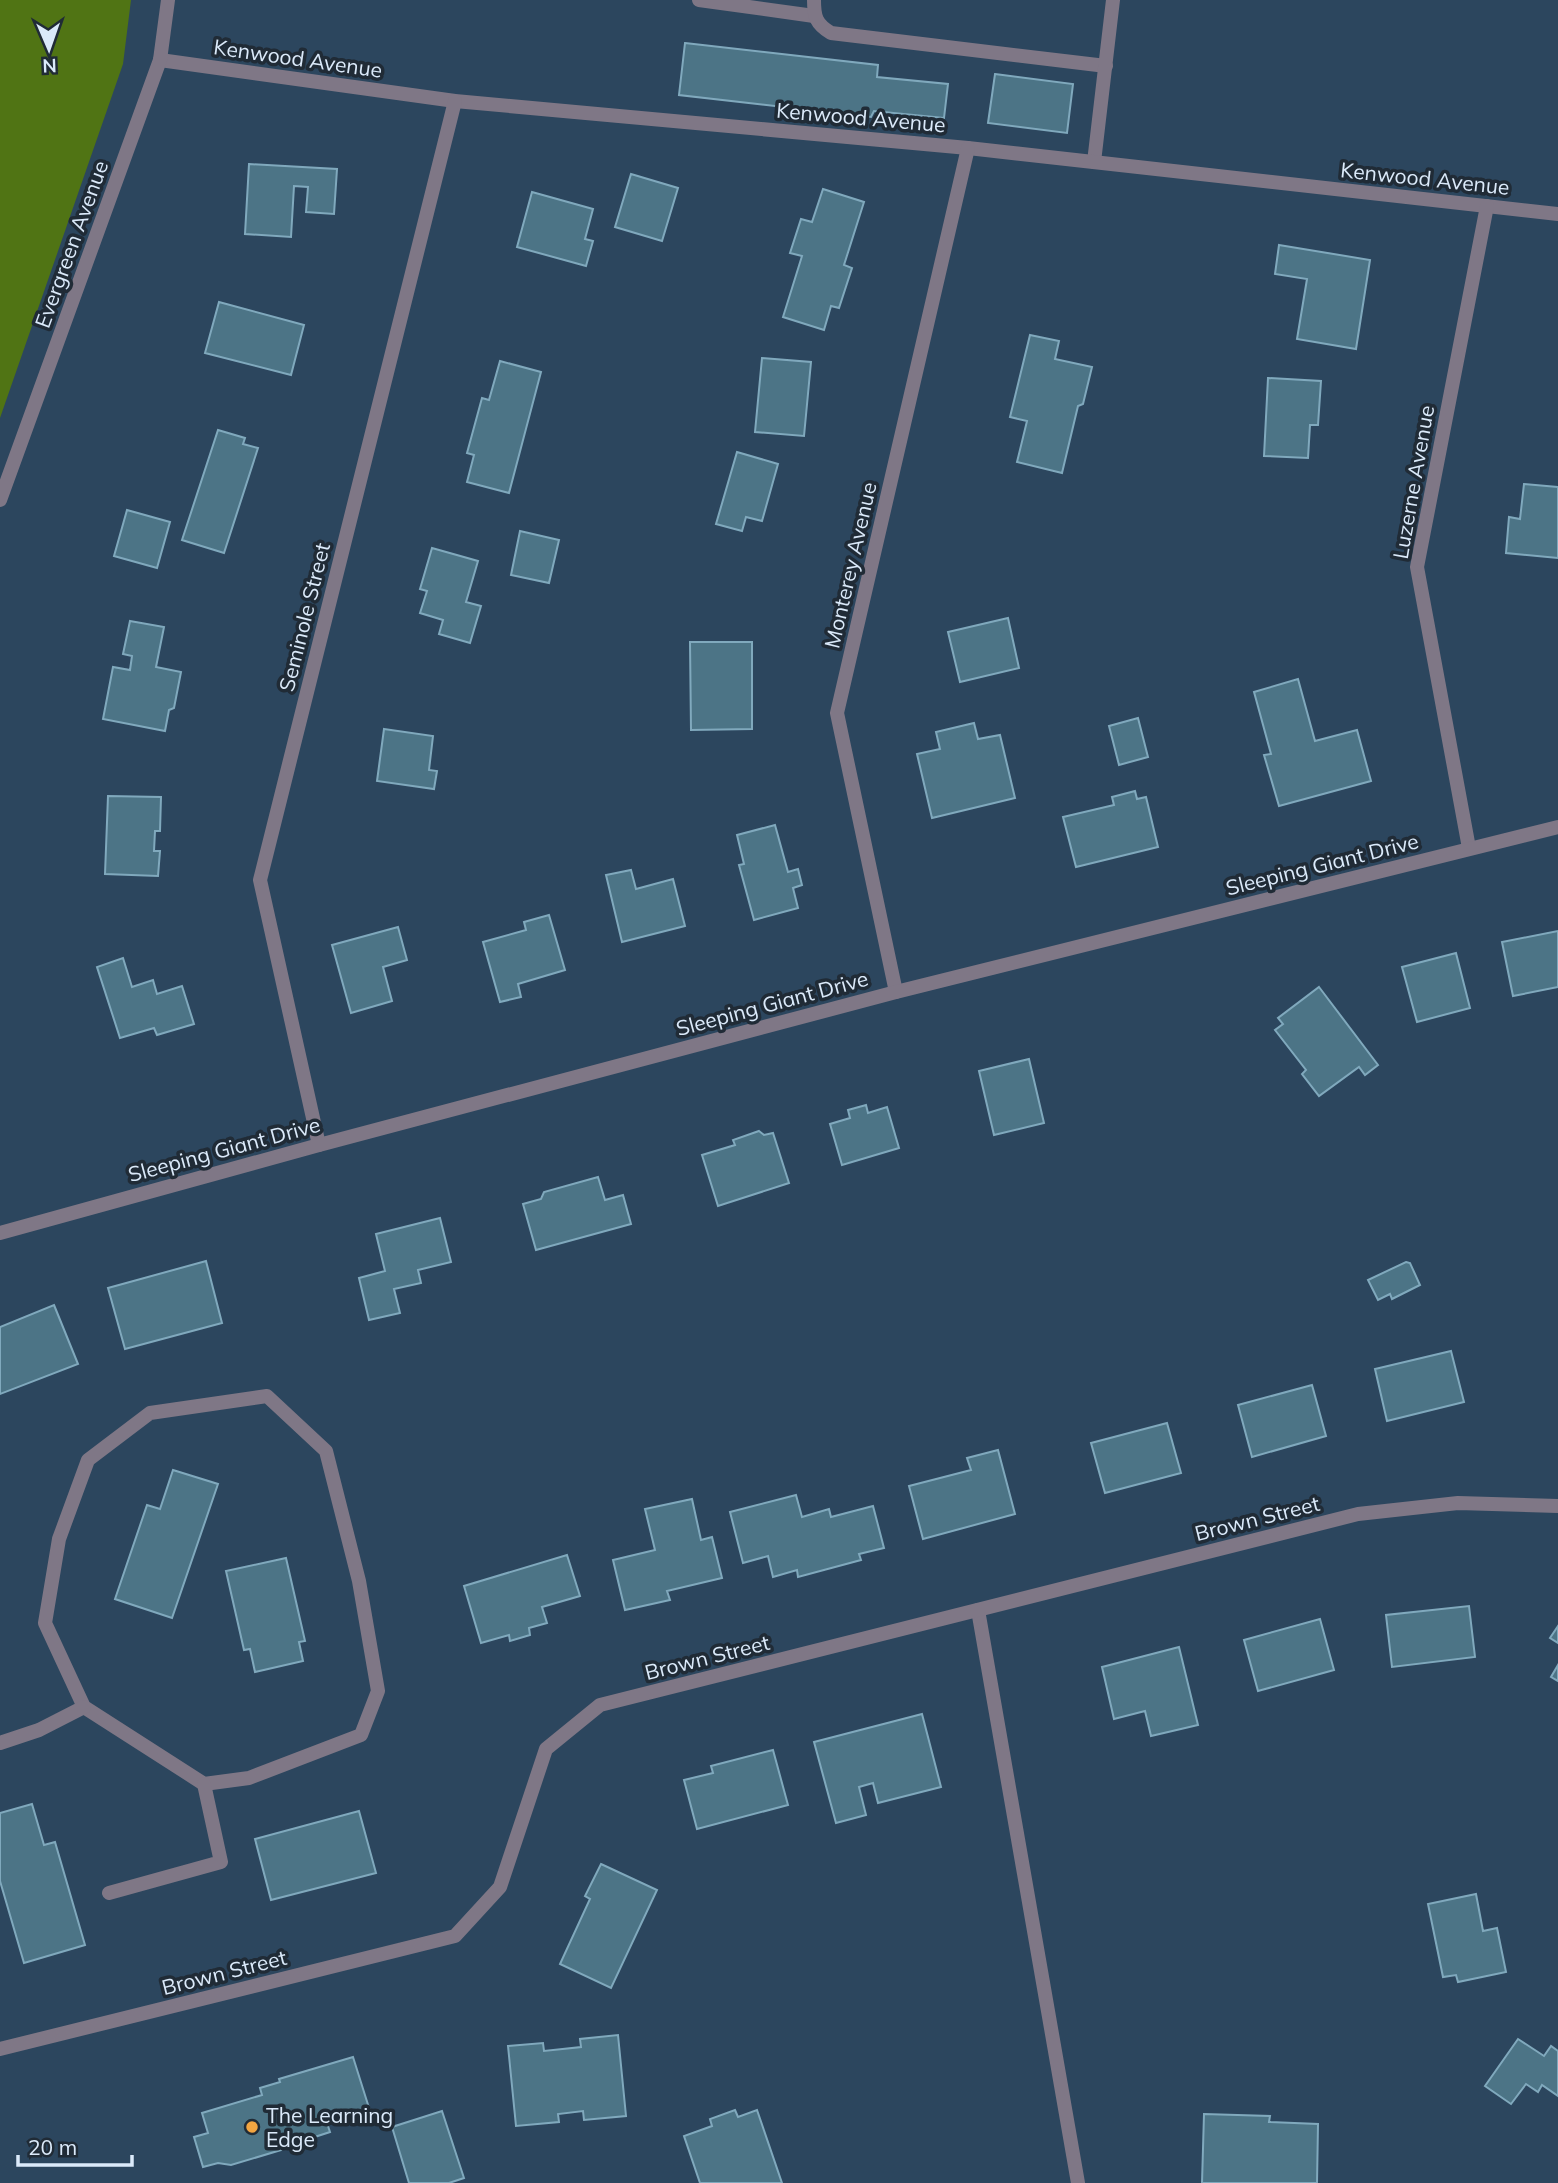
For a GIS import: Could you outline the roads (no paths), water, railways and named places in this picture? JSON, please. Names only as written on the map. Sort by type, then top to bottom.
[{"type":"street","name":"Evergreen Avenue","points":[[0,500],[160,60],[168,0]]},
{"type":"street","points":[[699,0],[814,16]]},
{"type":"street","points":[[814,0],[814,16],[819,26],[831,33],[1106,66]]},
{"type":"street","points":[[1094,162],[1113,0]]},
{"type":"street","name":"Kenwood Avenue","points":[[160,60],[456,101],[968,148],[1558,214]]},
{"type":"street","name":"Seminole Street","points":[[319,1145],[260,880],[456,101]]},
{"type":"street","name":"Monterey Avenue","points":[[896,992],[837,713],[968,148]]},
{"type":"street","name":"Luzerne Avenue","points":[[1469,849],[1417,566],[1486,206]]},
{"type":"street","name":"Sleeping Giant Drive","points":[[0,1233],[319,1145],[896,992],[1558,827]]},
{"type":"street","points":[[267,1395],[326,1451],[359,1581],[378,1691],[361,1735],[249,1778],[204,1784],[84,1707],[45,1623],[59,1539],[88,1460],[150,1413],[267,1395]]},
{"type":"street","name":"Brown Street","points":[[0,2049],[455,1936],[500,1887],[546,1749],[600,1705],[1358,1514],[1458,1503],[1558,1506]]},
{"type":"street","points":[[978,1610],[1078,2183]]},
{"type":"street","points":[[0,1743],[39,1730],[84,1707]]},
{"type":"street","points":[[109,1894],[221,1862],[204,1784]]},
{"type":"place","name":"The Learning Edge","points":[[252,2127]]}]
